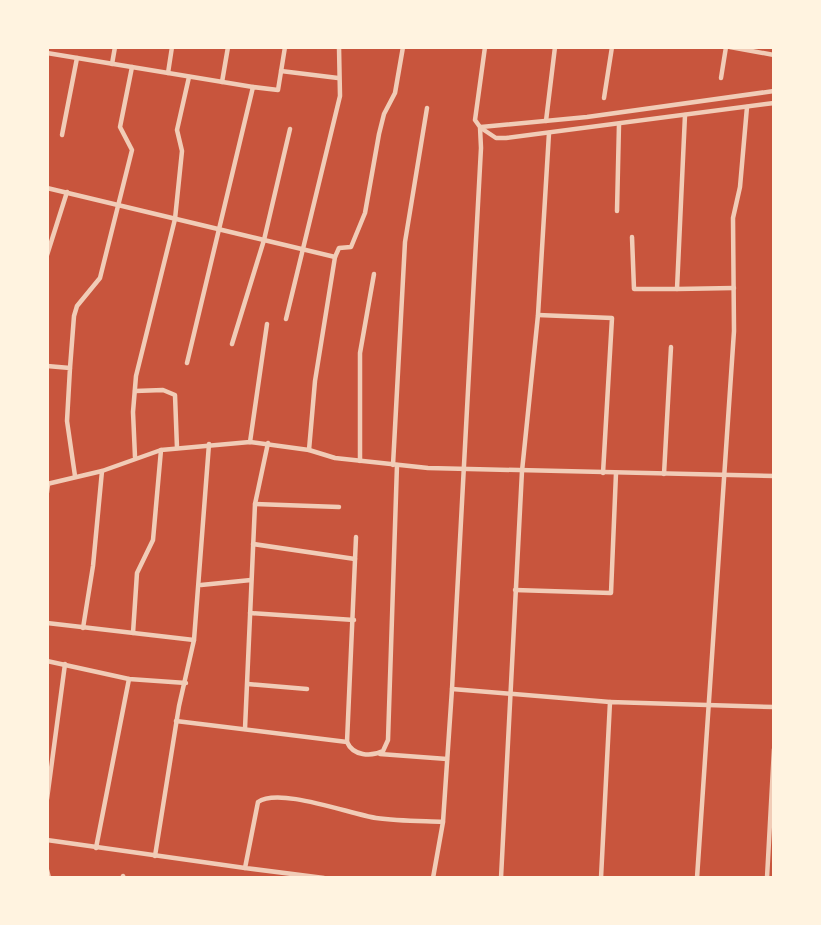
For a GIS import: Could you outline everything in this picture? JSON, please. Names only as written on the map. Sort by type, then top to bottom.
[{"type":"street","points":[[112,64],[115,47]]},
{"type":"street","points":[[168,73],[172,47]]},
{"type":"street","points":[[222,82],[228,47]]},
{"type":"street","points":[[47,53],[278,90],[285,47]]},
{"type":"street","points":[[286,319],[300,249],[338,103],[339,47]]},
{"type":"street","points":[[309,450],[315,381],[335,257],[339,248],[351,247],[365,213],[379,135],[384,114],[395,93],[402,47]]},
{"type":"street","points":[[485,47],[475,120],[496,138],[774,103]]},
{"type":"street","points":[[546,121],[555,47]]},
{"type":"street","points":[[604,98],[612,47]]},
{"type":"street","points":[[721,78],[728,47],[774,55]]},
{"type":"street","points":[[62,135],[78,58]]},
{"type":"street","points":[[75,476],[67,421],[77,306],[100,278],[132,150],[120,127],[132,67]]},
{"type":"street","points":[[281,71],[338,78]]},
{"type":"street","points":[[135,457],[135,391],[175,219],[182,151],[177,130],[189,76]]},
{"type":"street","points":[[187,362],[253,87]]},
{"type":"street","points":[[480,127],[774,91]]},
{"type":"street","points":[[697,878],[706,706],[726,475],[733,218],[740,187],[747,107]]},
{"type":"street","points":[[379,754],[388,740],[395,465],[405,242],[427,108]]},
{"type":"street","points":[[677,289],[685,115]]},
{"type":"street","points":[[617,211],[619,124]]},
{"type":"street","points":[[433,878],[443,822],[452,689],[480,127]]},
{"type":"street","points":[[232,344],[264,240],[290,130]]},
{"type":"street","points":[[501,878],[522,471],[538,315],[549,133]]},
{"type":"street","points":[[47,188],[335,257]]},
{"type":"street","points":[[47,255],[66,192]]},
{"type":"street","points":[[632,237],[634,289],[733,288]]},
{"type":"street","points":[[360,461],[360,353],[374,274]]},
{"type":"street","points":[[538,315],[612,318],[603,473]]},
{"type":"street","points":[[250,442],[267,324]]},
{"type":"street","points":[[664,474],[671,347]]},
{"type":"street","points":[[47,366],[70,368]]},
{"type":"street","points":[[135,391],[163,390],[175,395],[177,448]]},
{"type":"street","points":[[47,492],[48,484],[102,471],[135,457],[161,450],[250,442],[395,465],[522,471],[774,476]]},
{"type":"street","points":[[245,729],[255,504],[268,443]]},
{"type":"street","points":[[155,856],[176,721],[194,640],[201,585],[209,444]]},
{"type":"street","points":[[133,633],[137,573],[153,540],[161,450]]},
{"type":"street","points":[[83,628],[93,566],[102,471]]},
{"type":"street","points":[[515,590],[611,593],[616,473]]},
{"type":"street","points":[[255,504],[338,507]]},
{"type":"street","points":[[356,537],[347,742],[353,751],[447,759]]},
{"type":"street","points":[[253,544],[355,559]]},
{"type":"street","points":[[201,585],[251,580]]},
{"type":"street","points":[[250,613],[354,620]]},
{"type":"street","points":[[47,623],[194,640]]},
{"type":"street","points":[[47,661],[129,679],[186,683]]},
{"type":"street","points":[[47,799],[65,664]]},
{"type":"street","points":[[96,848],[129,679]]},
{"type":"street","points":[[248,684],[307,690]]},
{"type":"street","points":[[452,689],[610,702],[774,707]]},
{"type":"street","points":[[601,878],[610,702]]},
{"type":"street","points":[[176,721],[347,742]]},
{"type":"street","points":[[767,878],[774,749]]},
{"type":"street","points":[[246,868],[256,808],[263,798],[281,797],[373,817],[443,822]]},
{"type":"street","points":[[47,839],[324,878]]},
{"type":"street","points":[[47,870],[49,878]]}]
